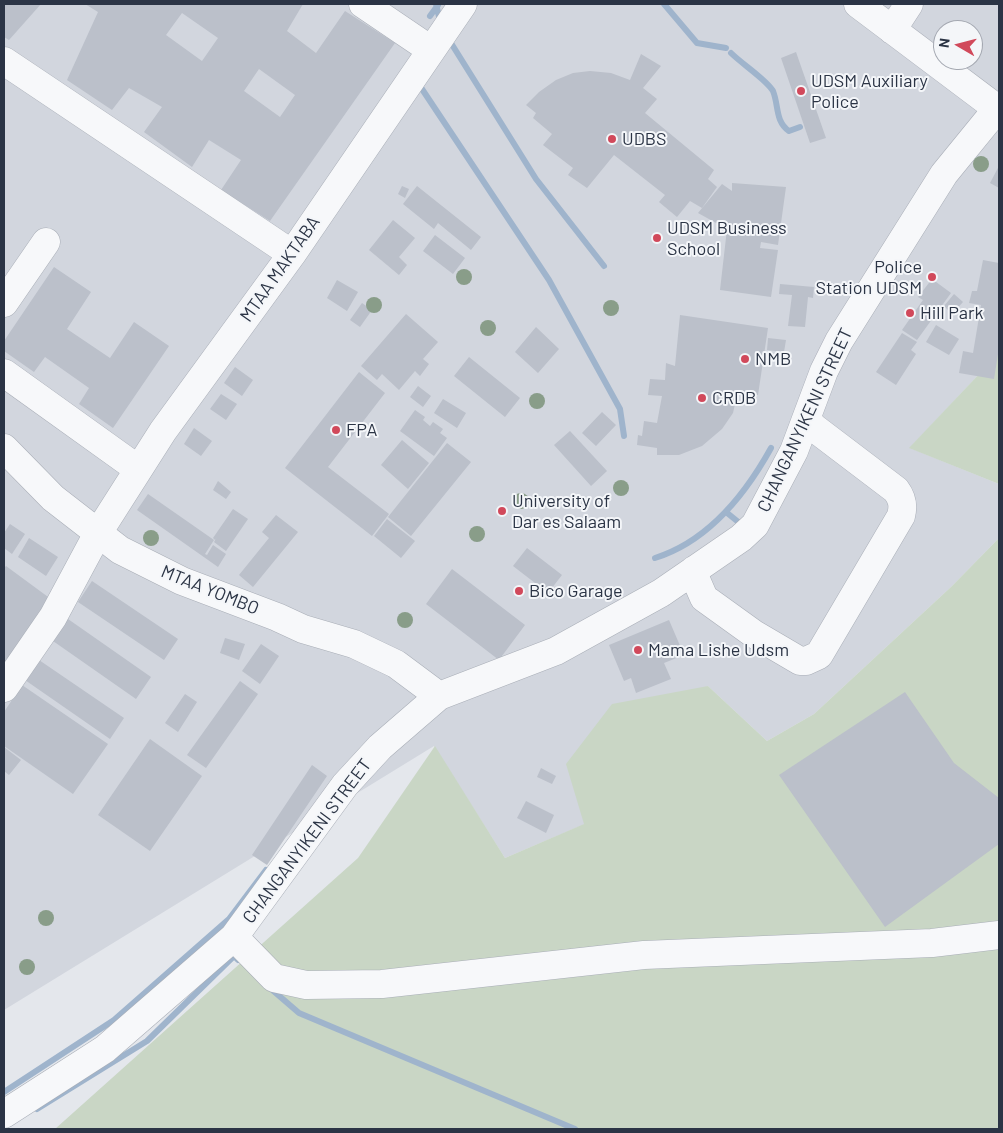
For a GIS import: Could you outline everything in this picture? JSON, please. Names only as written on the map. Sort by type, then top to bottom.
[{"type":"street","points":[[363,4],[431,50]]},
{"type":"street","name":"MTAA MAKTABA","points":[[4,688],[53,617],[98,533],[163,431],[292,254],[462,4]]},
{"type":"street","points":[[858,4],[998,109]]},
{"type":"street","points":[[892,30],[909,4]]},
{"type":"street","points":[[4,61],[292,254]]},
{"type":"street","name":"CHANGANYIKENI STREET","points":[[4,1114],[105,1049],[234,937],[346,785],[380,747],[439,696],[556,651],[661,593],[741,538],[755,525],[794,451],[824,371],[839,341],[944,174],[998,109]]},
{"type":"street","points":[[4,303],[46,242]]},
{"type":"street","points":[[4,373],[138,470]]},
{"type":"street","points":[[694,570],[694,575],[704,598],[754,634],[800,661],[806,662],[819,655],[901,516],[903,509],[896,490],[813,427],[807,419]]},
{"type":"street","name":"MTAA YOMBO","points":[[4,448],[53,498],[120,550],[182,581],[277,617],[303,629],[362,648],[396,664],[439,696]]},
{"type":"street","points":[[234,937],[274,978],[306,985],[382,984],[644,955],[932,943],[999,935]]},
{"type":"shaded area","name":"University of Dar es Salaam","points":[[4,4],[999,4],[999,348],[982,371],[910,448],[999,484],[999,538],[952,586],[814,714],[767,741],[708,686],[567,764],[585,824],[505,858],[434,746],[4,1010]]},
{"type":"green space","points":[[999,348],[999,484],[909,448],[982,371]]},
{"type":"green space","points":[[999,538],[999,1129],[55,1129],[358,858],[435,746],[505,858],[584,824],[566,764],[612,704],[708,686],[767,741],[814,714],[952,586]]},
{"type":"building","points":[[4,4],[41,4],[9,40],[4,37]]},
{"type":"building","points":[[85,4],[303,4],[287,31],[316,53],[345,11],[395,43],[270,221],[221,190],[241,160],[209,140],[192,167],[144,132],[162,107],[129,88],[112,110],[67,80],[98,12]],"holes":[[[182,13],[218,38],[202,61],[166,35]],[[259,69],[295,95],[280,117],[244,91]]]},
{"type":"building","name":"UDSM Auxiliary Police","points":[[796,52],[826,138],[810,143],[781,58]]},
{"type":"building","name":"UDBS","points":[[641,54],[661,66],[643,88],[657,99],[645,113],[714,170],[708,179],[717,187],[702,208],[690,201],[677,217],[659,202],[665,195],[614,155],[587,188],[568,175],[573,168],[543,145],[552,134],[533,118],[536,113],[526,105],[539,92],[556,80],[573,73],[590,71],[611,73],[630,80]]},
{"type":"building","points":[[999,166],[999,188],[990,183]]},
{"type":"building","points":[[732,183],[786,187],[778,245],[761,242],[760,248],[778,250],[771,297],[720,290],[727,229],[698,213],[722,184],[732,191]]},
{"type":"building","points":[[402,186],[409,189],[405,198],[398,194]]},
{"type":"building","points":[[417,186],[481,237],[471,250],[438,223],[434,229],[403,204]]},
{"type":"building","points":[[393,220],[415,238],[399,257],[407,265],[399,275],[369,250]]},
{"type":"building","points":[[435,235],[465,258],[453,274],[423,251]]},
{"type":"building","points":[[983,260],[999,263],[999,348],[994,379],[959,373],[963,351],[973,353],[981,305],[969,303],[972,291],[977,291]]},
{"type":"building","points":[[54,267],[91,292],[67,329],[110,358],[134,322],[169,346],[113,428],[79,404],[89,388],[45,357],[34,372],[4,351],[4,341]]},
{"type":"building","points":[[932,279],[951,293],[917,340],[902,330],[923,300],[918,297]]},
{"type":"building","points":[[337,280],[358,292],[347,311],[327,298]]},
{"type":"building","points":[[780,284],[814,287],[813,298],[808,297],[805,327],[788,326],[792,295],[779,294]]},
{"type":"building","points":[[954,294],[963,302],[952,314],[944,306]]},
{"type":"building","points":[[362,303],[372,310],[360,327],[350,320]]},
{"type":"building","name":"FPA","points":[[406,314],[438,342],[423,359],[429,364],[420,376],[415,371],[399,390],[382,374],[377,380],[361,366]]},
{"type":"building","points":[[680,315],[768,328],[758,395],[738,391],[733,413],[722,429],[702,446],[679,455],[657,455],[657,448],[637,445],[638,435],[642,436],[644,421],[657,423],[662,396],[648,395],[650,379],[665,380],[666,363],[675,366]]},
{"type":"building","points":[[936,325],[959,339],[949,355],[926,342]]},
{"type":"building","points":[[536,327],[559,349],[538,373],[515,352]]},
{"type":"building","points":[[902,333],[917,342],[911,350],[916,354],[896,385],[876,372]]},
{"type":"building","points":[[768,338],[786,340],[784,352],[767,350]]},
{"type":"building","points":[[469,357],[520,398],[505,417],[454,376]]},
{"type":"building","points":[[235,367],[253,380],[242,396],[224,383]]},
{"type":"building","name":"FPA","points":[[359,372],[385,393],[328,467],[389,514],[372,536],[285,468]]},
{"type":"building","name":"FPA","points":[[418,386],[431,396],[423,407],[410,397]]},
{"type":"building","points":[[221,394],[237,404],[226,420],[210,409]]},
{"type":"building","points":[[443,399],[466,413],[457,428],[434,413]]},
{"type":"building","name":"FPA","points":[[415,410],[425,417],[423,420],[430,426],[433,422],[443,429],[440,433],[447,438],[434,456],[400,431]]},
{"type":"building","points":[[602,412],[616,425],[596,446],[582,433]]},
{"type":"building","points":[[194,428],[212,441],[201,456],[184,444]]},
{"type":"building","points":[[570,431],[607,471],[591,486],[554,445]]},
{"type":"building","points":[[402,440],[429,463],[408,489],[381,465]]},
{"type":"building","points":[[447,443],[471,462],[411,536],[388,517]]},
{"type":"building","points":[[218,481],[231,492],[226,499],[213,490]]},
{"type":"building","points":[[148,494],[214,540],[205,554],[207,555],[213,545],[226,554],[218,567],[137,510]]},
{"type":"building","points":[[233,509],[248,519],[226,551],[214,542],[217,537],[215,540],[213,538]]},
{"type":"building","points":[[276,515],[298,532],[253,587],[239,575],[269,538],[262,532]]},
{"type":"building","points":[[387,519],[415,541],[401,558],[374,536]]},
{"type":"building","points":[[10,524],[25,534],[12,554],[4,548],[4,533]]},
{"type":"building","points":[[29,538],[58,557],[46,576],[18,557]]},
{"type":"building","points":[[527,548],[562,575],[548,593],[513,566]]},
{"type":"building","points":[[6,566],[59,605],[4,680],[4,568]]},
{"type":"building","points":[[452,569],[525,625],[499,660],[426,604]]},
{"type":"building","points":[[92,581],[178,639],[164,660],[78,602]]},
{"type":"building","points":[[68,619],[151,677],[136,699],[53,641]]},
{"type":"building","points":[[669,620],[684,655],[664,663],[671,679],[636,693],[631,678],[624,681],[609,645]]},
{"type":"building","points":[[225,638],[245,644],[239,660],[220,653]]},
{"type":"building","points":[[261,644],[279,656],[260,684],[242,671]]},
{"type":"building","points":[[39,660],[124,718],[110,739],[25,680]]},
{"type":"building","points":[[240,681],[258,694],[206,768],[187,755]]},
{"type":"building","points":[[22,685],[108,744],[73,794],[4,746],[4,712]]},
{"type":"building","points":[[905,692],[954,763],[999,798],[999,844],[885,927],[779,775]]},
{"type":"building","points":[[185,694],[197,702],[178,732],[165,723]]},
{"type":"building","points":[[150,739],[202,776],[150,851],[98,815]]},
{"type":"building","points":[[4,747],[21,760],[9,775],[4,771]]},
{"type":"building","points":[[312,765],[327,776],[267,865],[252,855]]},
{"type":"building","points":[[541,768],[556,776],[552,784],[537,777]]},
{"type":"building","points":[[526,801],[554,815],[546,833],[517,818]]},
{"type":"waterway","points":[[436,4],[440,21]]},
{"type":"waterway","points":[[664,4],[697,43],[726,48]]},
{"type":"waterway","points":[[430,16],[438,5]]},
{"type":"waterway","points":[[451,43],[536,179],[604,266]]},
{"type":"waterway","points":[[731,53],[760,77],[773,91],[781,123],[789,131],[800,127]]},
{"type":"waterway","points":[[418,83],[549,280],[620,409],[624,436]]},
{"type":"waterway","points":[[655,558],[692,540],[724,514],[749,483],[771,448]]},
{"type":"waterway","points":[[726,512],[742,525]]},
{"type":"waterway","points":[[4,1092],[114,1020],[229,919],[266,870]]},
{"type":"waterway","points":[[37,1109],[147,1041],[234,956],[238,960]]},
{"type":"waterway","points":[[270,988],[299,1013],[575,1129]]},
{"type":"place","name":"UDSM Auxiliary Police","points":[[801,91]]},
{"type":"place","name":"UDBS","points":[[612,139]]},
{"type":"place","name":"UDSM Business School","points":[[657,238]]},
{"type":"place","name":"Police Station UDSM","points":[[932,277]]},
{"type":"place","name":"Hill Park","points":[[910,313]]},
{"type":"place","name":"NMB","points":[[745,359]]},
{"type":"place","name":"CRDB","points":[[702,398]]},
{"type":"place","name":"FPA","points":[[336,430]]},
{"type":"place","name":"University of Dar es Salaam","points":[[502,511]]},
{"type":"place","name":"Bico Garage","points":[[519,591]]},
{"type":"place","name":"Mama Lishe Udsm","points":[[638,650]]}]
